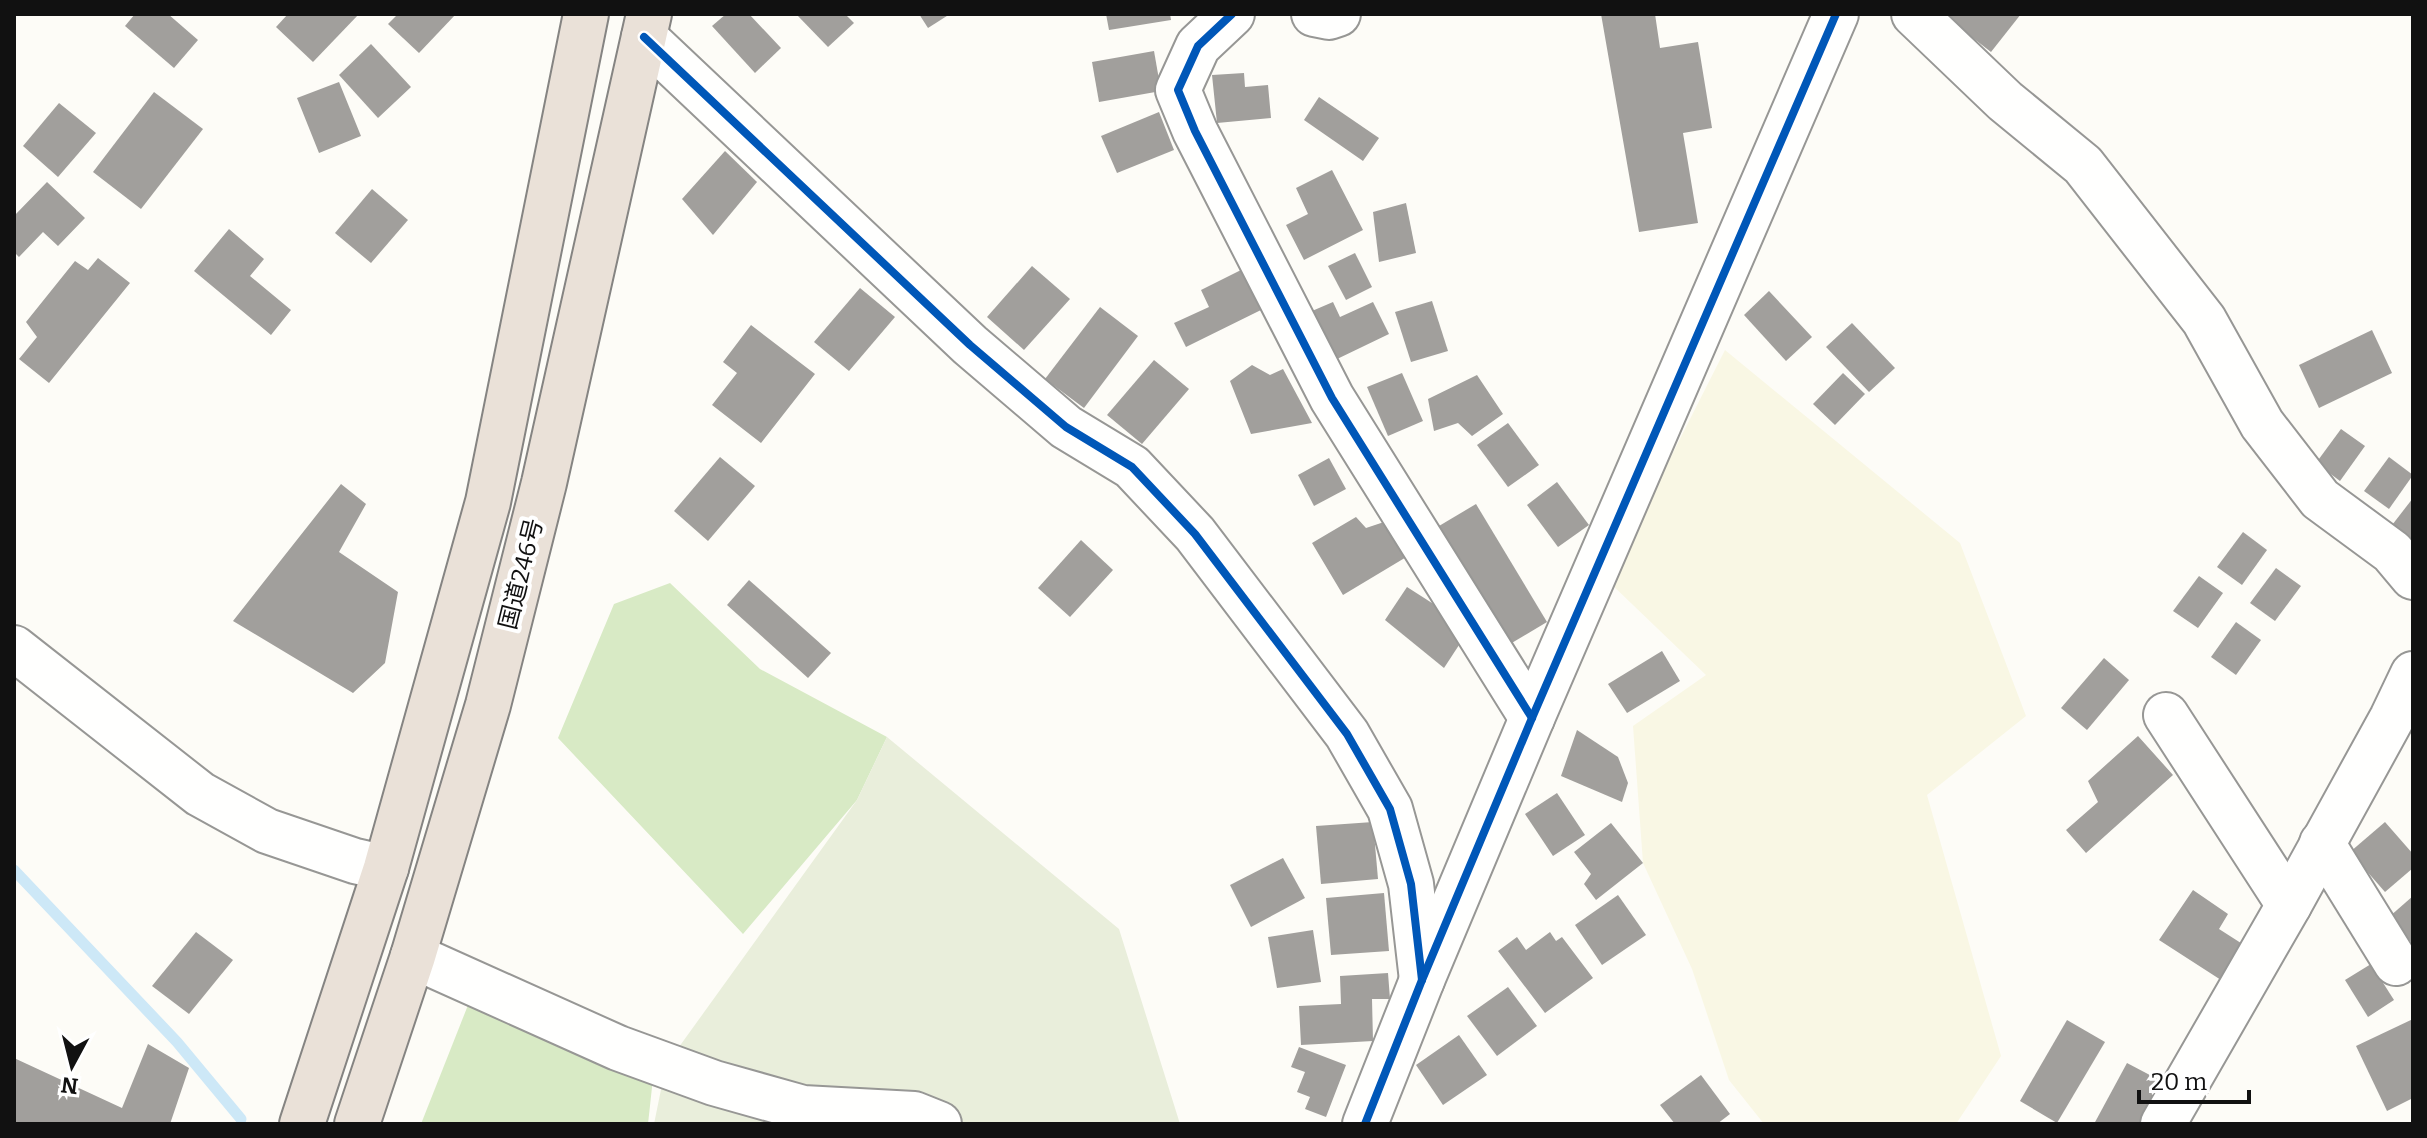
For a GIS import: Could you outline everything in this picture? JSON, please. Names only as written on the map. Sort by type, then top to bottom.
[{"type":"highway","name":"国道246号","points":[[302,1124],[386,868],[488,502],[586,14]]},
{"type":"highway","name":"国道246号","points":[[357,1124],[413,956],[488,705],[544,483],[646,26]]},
{"type":"street","points":[[1232,14],[1198,46],[1178,90],[1195,131],[1332,398],[1532,718]]},
{"type":"street","points":[[1314,14],[1329,17],[1338,14]]},
{"type":"street","points":[[1373,1120],[1422,980],[1836,14]]},
{"type":"street","points":[[1914,14],[2005,101],[2083,165],[2204,320],[2262,424],[2320,499],[2392,552],[2413,577]]},
{"type":"street","points":[[646,26],[970,345],[1066,427],[1132,467],[1195,534],[1347,734],[1390,809],[1411,884],[1422,980]]},
{"type":"street","points":[[14,648],[200,794],[267,831],[355,861],[386,868]]},
{"type":"street","points":[[2163,1124],[2322,843],[2402,728],[2413,674]]},
{"type":"street","points":[[2166,715],[2289,905]]},
{"type":"street","points":[[2322,843],[2396,963]]},
{"type":"street","points":[[413,956],[618,1048],[714,1083],[803,1108],[914,1114],[939,1124]]},
{"type":"shaded area","points":[[1725,350],[1960,543],[2026,716],[1927,795],[2001,1056],[1956,1124],[1764,1124],[1729,1080],[1692,969],[1643,863],[1633,726],[1706,675],[1608,581]]},
{"type":"green space","points":[[670,583],[760,669],[887,737],[857,800],[743,934],[558,738],[614,604]]},
{"type":"green space","points":[[887,737],[1119,929],[1180,1124],[654,1124],[666,1065],[857,800]]},
{"type":"green space","points":[[472,995],[653,1078],[648,1124],[421,1124]]},
{"type":"building","points":[[135,14],[168,14],[198,40],[174,68],[125,26]]},
{"type":"building","points":[[288,14],[359,14],[313,62],[276,27]]},
{"type":"building","points":[[398,14],[456,14],[419,53],[388,24]]},
{"type":"building","points":[[726,14],[749,14],[781,48],[755,73],[712,26]]},
{"type":"building","points":[[796,14],[845,14],[854,23],[828,47]]},
{"type":"building","points":[[919,14],[950,14],[928,28]]},
{"type":"building","points":[[1106,14],[1170,14],[1171,20],[1109,30]]},
{"type":"building","points":[[1601,14],[1655,14],[1660,48],[1698,42],[1712,128],[1683,133],[1698,223],[1639,232]]},
{"type":"building","points":[[1942,14],[2021,14],[1991,52]]},
{"type":"building","points":[[371,44],[411,87],[378,118],[339,75]]},
{"type":"building","points":[[1154,51],[1161,91],[1099,102],[1092,62]]},
{"type":"building","points":[[1244,73],[1245,87],[1268,85],[1271,118],[1217,123],[1212,75]]},
{"type":"building","points":[[339,82],[361,136],[319,153],[297,98]]},
{"type":"building","points":[[154,92],[203,129],[141,209],[93,172]]},
{"type":"building","points":[[1319,97],[1379,138],[1363,161],[1304,120]]},
{"type":"building","points":[[59,103],[96,133],[58,177],[23,146]]},
{"type":"building","points":[[1159,112],[1174,150],[1117,173],[1101,136]]},
{"type":"building","points":[[725,151],[757,182],[713,235],[682,199]]},
{"type":"building","points":[[1332,170],[1363,230],[1304,260],[1286,225],[1308,214],[1296,188]]},
{"type":"building","points":[[47,182],[85,218],[58,246],[43,232],[19,257],[14,252],[14,216]]},
{"type":"building","points":[[372,189],[408,220],[371,263],[335,233]]},
{"type":"building","points":[[1406,203],[1416,253],[1379,262],[1373,212]]},
{"type":"building","points":[[229,229],[264,259],[250,276],[291,310],[271,335],[194,271]]},
{"type":"building","points":[[1355,253],[1372,287],[1346,300],[1328,266]]},
{"type":"building","points":[[98,258],[130,283],[49,383],[19,359],[37,337],[26,322],[75,261],[88,270]]},
{"type":"building","points":[[1032,266],[1070,299],[1024,350],[987,317]]},
{"type":"building","points":[[1243,269],[1263,309],[1186,347],[1174,323],[1209,307],[1201,290]]},
{"type":"building","points":[[860,288],[895,317],[849,371],[814,342]]},
{"type":"building","points":[[1769,291],[1812,337],[1786,361],[1744,315]]},
{"type":"building","points":[[1432,301],[1448,351],[1411,362],[1395,312]]},
{"type":"building","points":[[1333,302],[1340,317],[1373,302],[1389,334],[1335,360],[1312,311]]},
{"type":"building","points":[[1100,307],[1138,336],[1084,408],[1045,379]]},
{"type":"building","points":[[1852,323],[1895,368],[1869,392],[1826,347]]},
{"type":"building","points":[[751,325],[815,374],[761,443],[712,405],[737,373],[723,362]]},
{"type":"building","points":[[2372,330],[2392,373],[2319,408],[2299,365]]},
{"type":"building","points":[[1154,360],[1189,389],[1142,444],[1107,415]]},
{"type":"building","points":[[1252,365],[1270,375],[1283,369],[1312,423],[1251,434],[1230,381]]},
{"type":"building","points":[[1402,373],[1423,421],[1388,436],[1367,387]]},
{"type":"building","points":[[1843,373],[1865,394],[1835,425],[1813,404]]},
{"type":"building","points":[[1477,375],[1503,414],[1472,436],[1458,423],[1434,431],[1428,399]]},
{"type":"building","points":[[1508,423],[1539,465],[1508,487],[1477,445]]},
{"type":"building","points":[[2341,429],[2365,446],[2340,481],[2316,463]]},
{"type":"building","points":[[720,457],[755,486],[708,541],[674,511]]},
{"type":"building","points":[[2389,457],[2413,475],[2389,509],[2364,491]]},
{"type":"building","points":[[1329,458],[1346,489],[1314,506],[1298,475]]},
{"type":"building","points":[[1557,482],[1589,525],[1558,547],[1527,505]]},
{"type":"building","points":[[341,484],[366,504],[339,552],[398,592],[385,663],[353,693],[233,621]]},
{"type":"building","points":[[2413,498],[2413,548],[2389,529]]},
{"type":"building","points":[[1476,504],[1547,622],[1510,644],[1439,526]]},
{"type":"building","points":[[1356,517],[1366,528],[1387,521],[1408,556],[1343,595],[1312,543]]},
{"type":"building","points":[[2243,532],[2267,550],[2242,585],[2217,567]]},
{"type":"building","points":[[1081,540],[1113,570],[1070,617],[1038,588]]},
{"type":"building","points":[[2276,568],[2301,586],[2275,621],[2250,603]]},
{"type":"building","points":[[2199,576],[2223,593],[2198,628],[2173,611]]},
{"type":"building","points":[[749,580],[831,653],[808,678],[727,605]]},
{"type":"building","points":[[1407,587],[1446,612],[1461,642],[1444,668],[1385,620]]},
{"type":"building","points":[[2236,622],[2261,640],[2236,675],[2211,657]]},
{"type":"building","points":[[1662,651],[1680,681],[1627,713],[1608,684]]},
{"type":"building","points":[[2104,658],[2129,680],[2087,730],[2061,708]]},
{"type":"building","points":[[1577,730],[1618,757],[1628,783],[1622,802],[1561,776]]},
{"type":"building","points":[[2138,736],[2173,775],[2086,853],[2066,830],[2098,802],[2088,781]]},
{"type":"building","points":[[1557,793],[1585,835],[1553,856],[1525,814]]},
{"type":"building","points":[[1373,822],[1378,879],[1321,884],[1316,826]]},
{"type":"building","points":[[2385,822],[2413,854],[2413,868],[2385,892],[2350,852]]},
{"type":"building","points":[[1611,823],[1643,863],[1596,900],[1584,884],[1591,874],[1574,852]]},
{"type":"building","points":[[1283,858],[1305,898],[1251,927],[1230,885]]},
{"type":"building","points":[[2193,890],[2228,914],[2219,929],[2244,945],[2221,980],[2159,940]]},
{"type":"building","points":[[1384,893],[1389,951],[1331,955],[1326,898]]},
{"type":"building","points":[[1618,895],[1646,935],[1602,965],[1575,925]]},
{"type":"building","points":[[2413,896],[2413,944],[2389,917]]},
{"type":"building","points":[[1313,930],[1321,982],[1277,988],[1268,937]]},
{"type":"building","points":[[196,932],[233,960],[189,1014],[152,986]]},
{"type":"building","points":[[1550,932],[1556,941],[1562,937],[1593,978],[1545,1013],[1498,951],[1517,937],[1526,950]]},
{"type":"building","points":[[2371,964],[2394,1000],[2368,1017],[2345,980]]},
{"type":"building","points":[[1388,973],[1390,999],[1372,999],[1373,1041],[1301,1045],[1299,1006],[1341,1004],[1340,976]]},
{"type":"building","points":[[1508,987],[1537,1026],[1497,1056],[1467,1016]]},
{"type":"building","points":[[2413,1019],[2413,1098],[2387,1111],[2356,1046]]},
{"type":"building","points":[[2067,1020],[2105,1042],[2057,1123],[2020,1101]]},
{"type":"building","points":[[1459,1035],[1487,1075],[1443,1105],[1416,1065]]},
{"type":"building","points":[[148,1044],[189,1068],[170,1124],[14,1124],[14,1058],[122,1108]]},
{"type":"building","points":[[1299,1047],[1346,1065],[1326,1117],[1305,1109],[1310,1097],[1297,1092],[1305,1072],[1291,1067]]},
{"type":"building","points":[[2127,1063],[2165,1083],[2143,1124],[2094,1124]]},
{"type":"building","points":[[1701,1075],[1730,1114],[1717,1124],[1675,1124],[1660,1105]]},
{"type":"waterway","points":[[14,870],[177,1042],[241,1119]]},
{"type":"cycle path","points":[[1232,14],[1198,46],[1178,90],[1195,131],[1332,398],[1532,718]]},
{"type":"cycle path","points":[[1365,1124],[1532,718],[1836,14]]},
{"type":"cycle path","points":[[644,37],[970,345],[1066,427],[1132,467],[1195,534],[1347,734],[1390,809],[1411,884],[1422,980]]}]
